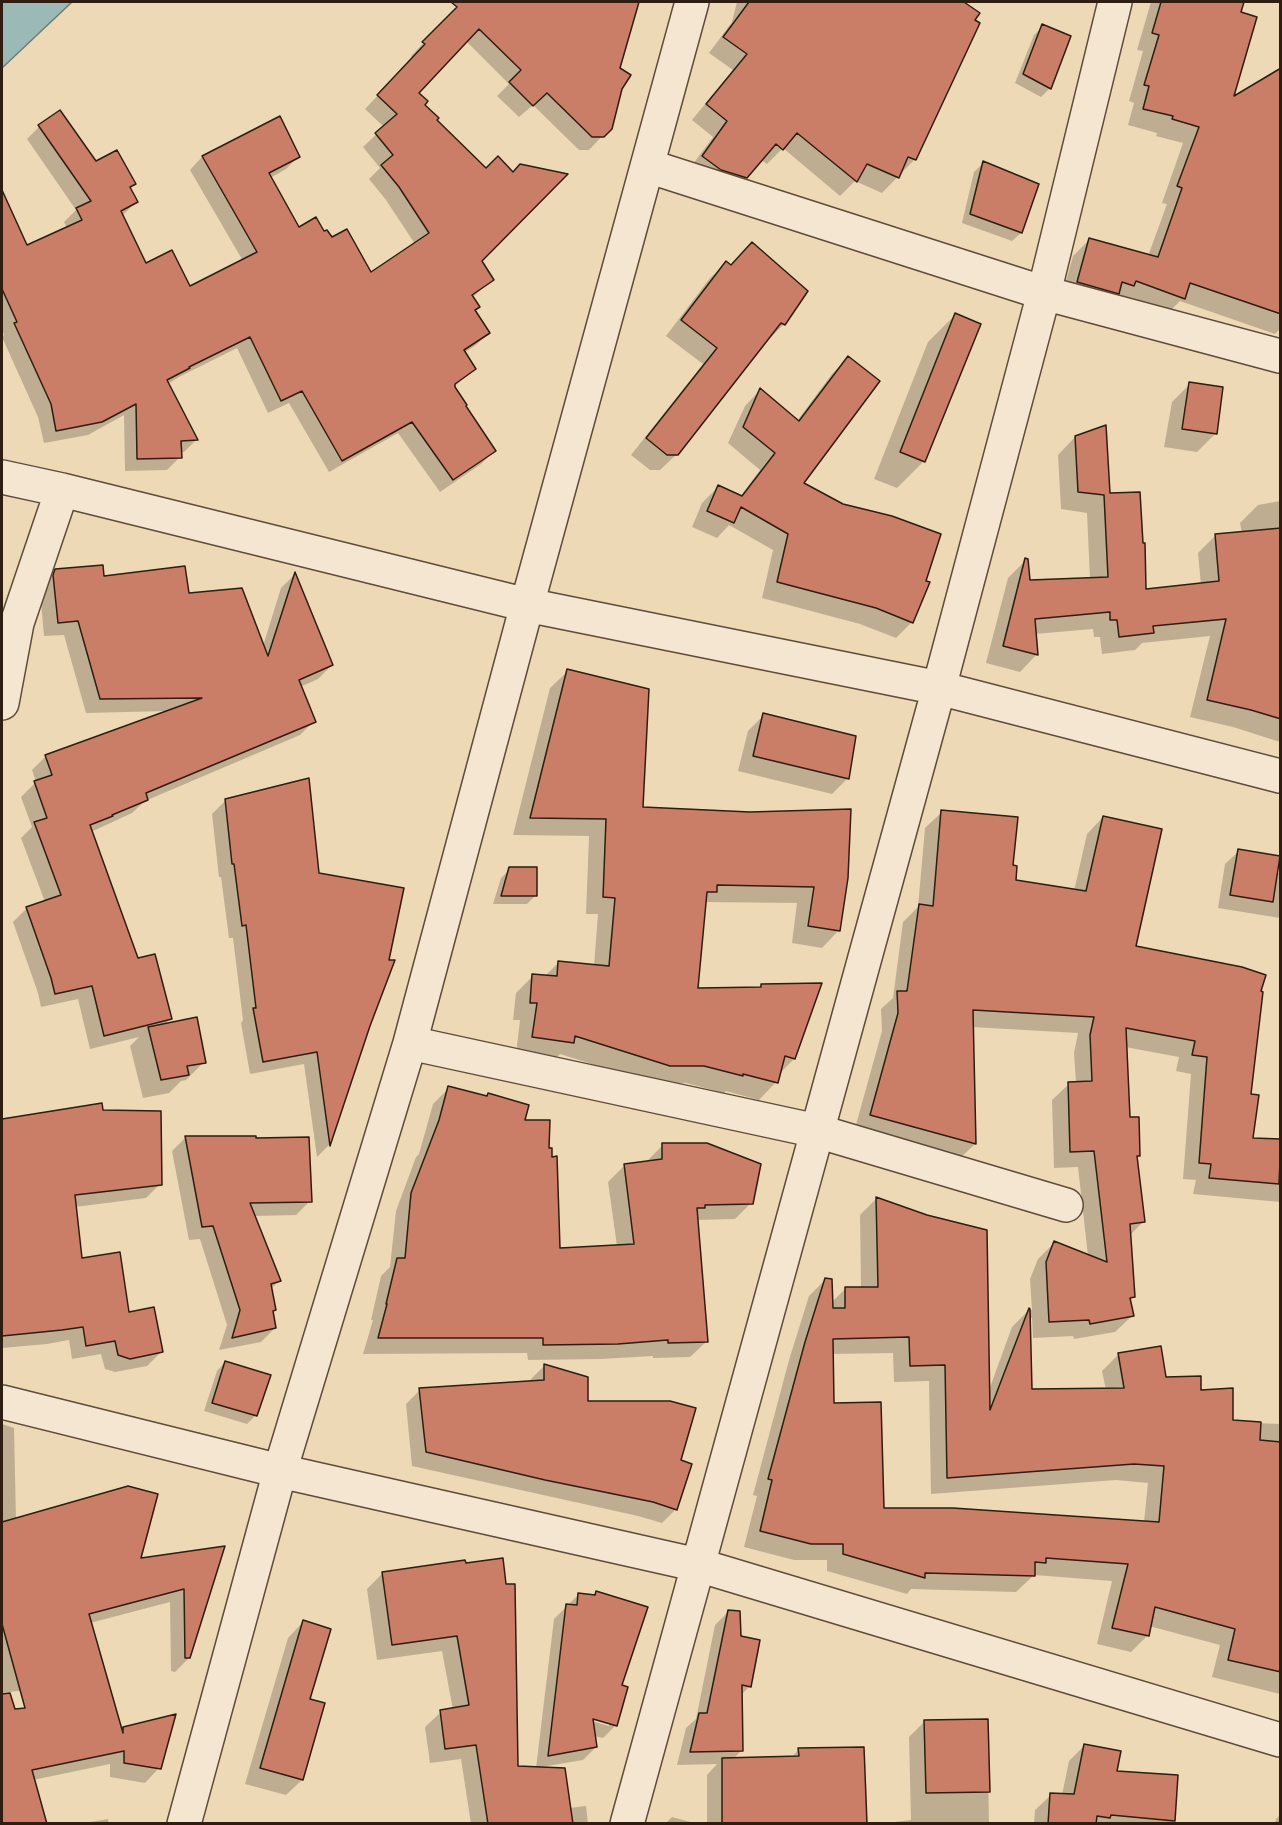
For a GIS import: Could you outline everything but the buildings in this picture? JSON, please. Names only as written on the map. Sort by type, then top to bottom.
[{"type":"street","points":[[184,1824],[280,1470],[410,1043],[692,2]]},
{"type":"street","points":[[627,1824],[939,688],[1044,293],[1115,2]]},
{"type":"street","points":[[648,166],[1044,293],[1281,356]]},
{"type":"street","points":[[2,477],[527,605],[939,688],[1281,776]]},
{"type":"street","points":[[2,703],[16,623],[62,490]]},
{"type":"street","points":[[410,1043],[817,1131],[1066,1205]]},
{"type":"street","points":[[2,1402],[280,1470],[698,1565],[1281,1740]]},
{"type":"water","points":[[2,2],[72,2],[2,68]]}]
